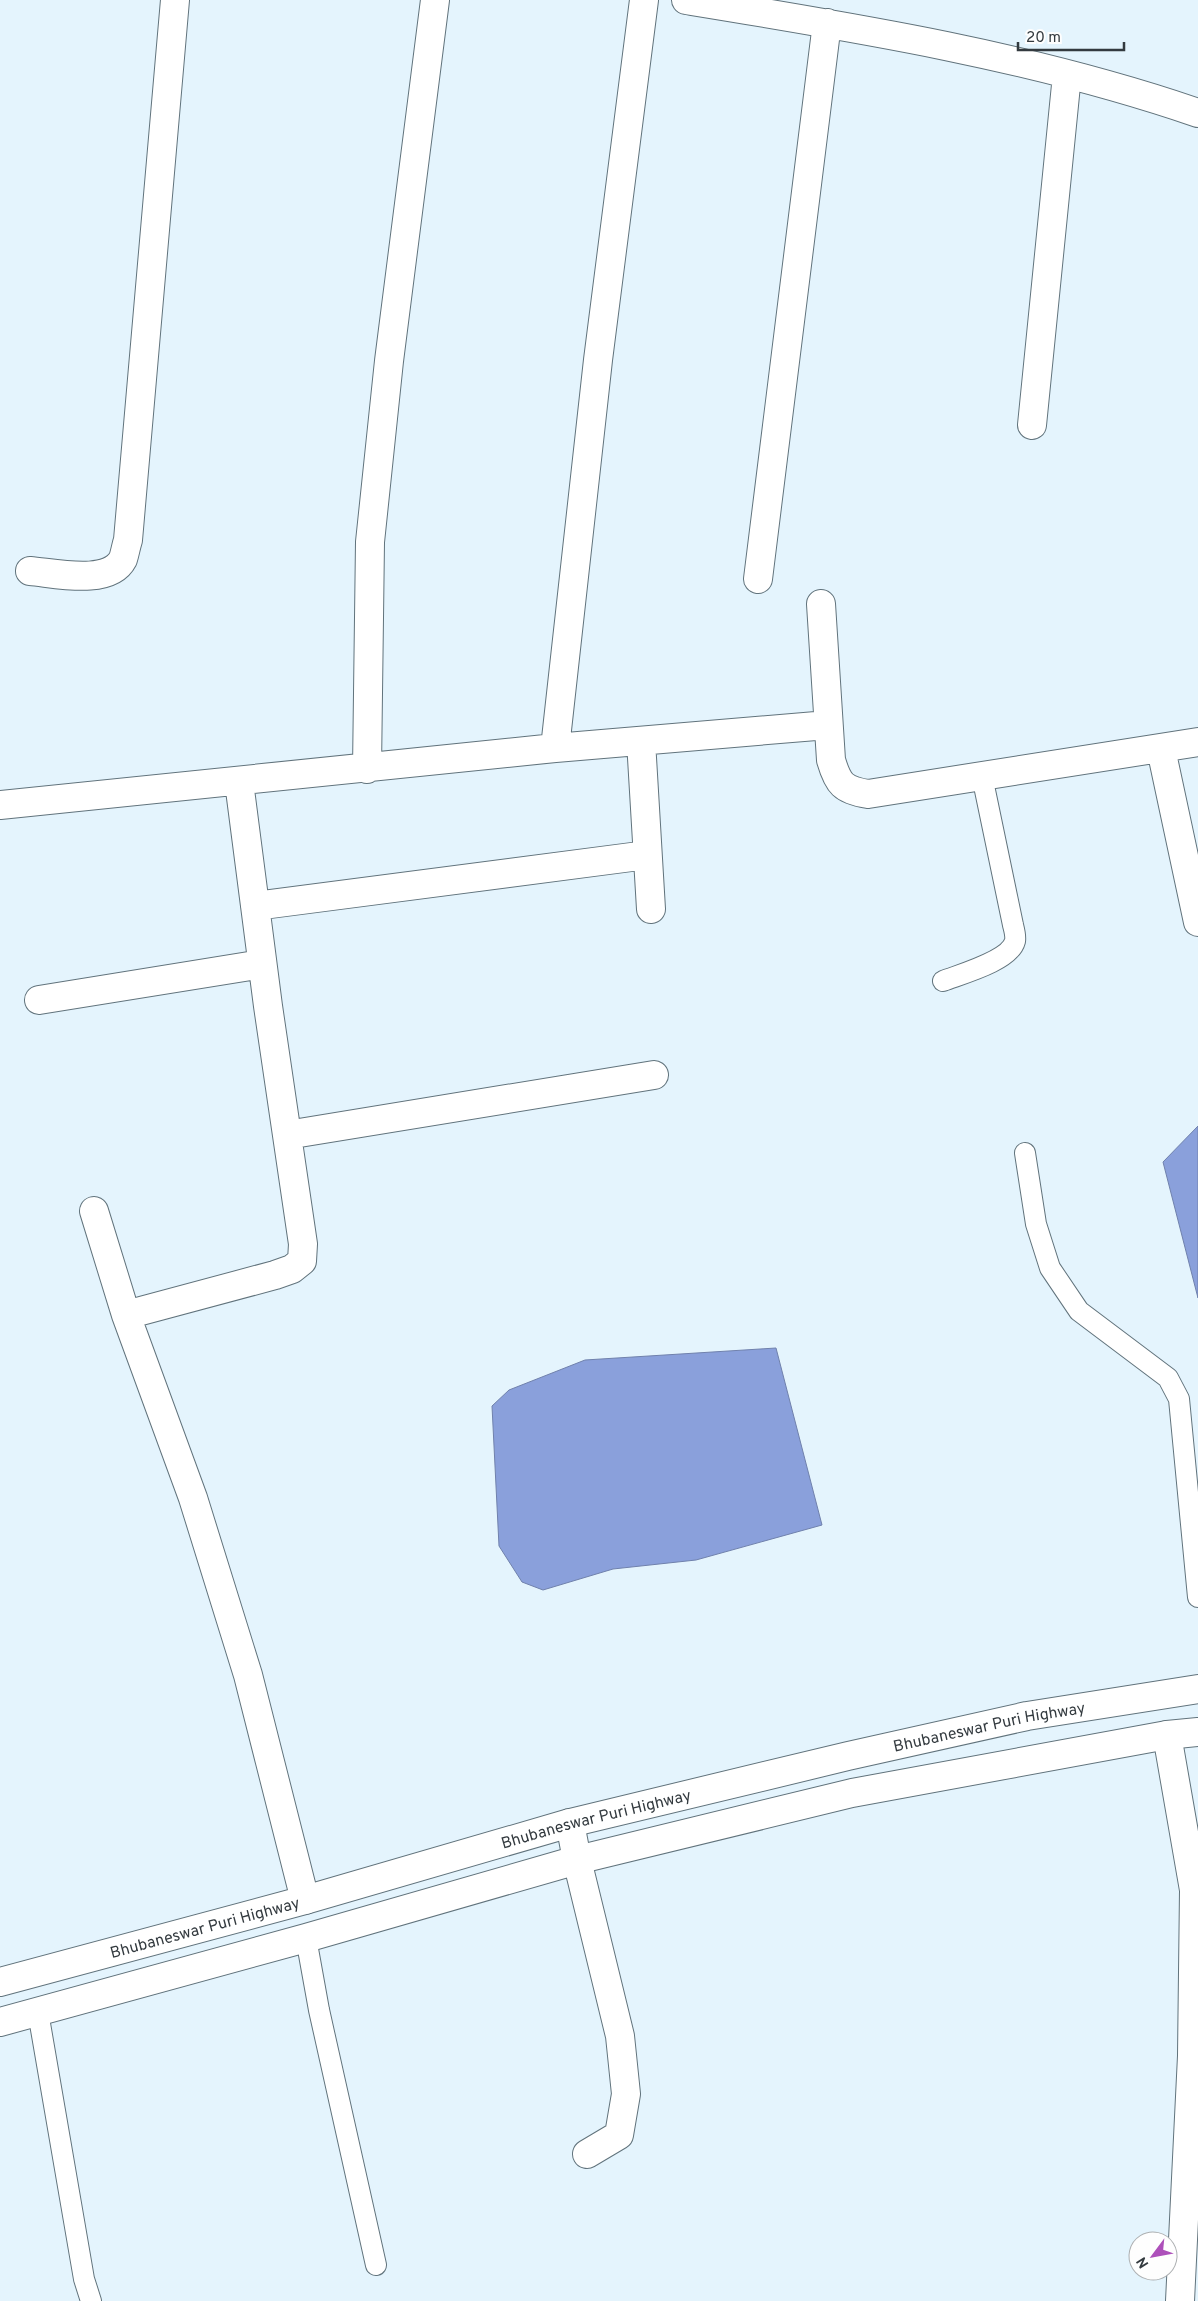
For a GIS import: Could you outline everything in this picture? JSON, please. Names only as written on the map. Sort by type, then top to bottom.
[{"type":"main road","points":[[30,571],[89,576],[109,573],[122,560],[128,540],[176,0]]},
{"type":"main road","points":[[367,769],[370,542],[390,352],[435,0]]},
{"type":"main road","points":[[555,748],[598,360],[644,0]]},
{"type":"main road","points":[[686,0],[828,23],[959,48],[1142,94],[1198,113]]},
{"type":"main road","points":[[758,579],[828,23]]},
{"type":"main road","points":[[1032,424],[1067,75]]},
{"type":"main road","points":[[820,604],[831,760],[836,779],[850,791],[868,794],[1198,742]]},
{"type":"main road","points":[[0,805],[367,769],[555,748],[828,724]]},
{"type":"main road","points":[[641,741],[651,909]]},
{"type":"main road","points":[[1161,749],[1198,922]]},
{"type":"main road","points":[[126,1316],[275,1275],[292,1269],[302,1261],[303,1244],[262,964],[238,782]]},
{"type":"main road","points":[[254,906],[647,855]]},
{"type":"main road","points":[[39,1000],[262,964]]},
{"type":"main road","points":[[287,1135],[654,1075]]},
{"type":"main road","points":[[94,1211],[126,1316],[193,1498],[248,1674],[305,1900]]},
{"type":"main road","name":"Bhubaneswar Puri Highway","points":[[0,1982],[305,1900],[570,1823],[848,1756],[1018,1718],[1198,1689]]},
{"type":"main road","points":[[0,2022],[306,1938],[576,1860],[852,1793],[1167,1735],[1198,1732]]},
{"type":"main road","points":[[1167,1735],[1196,1890],[1192,2056],[1180,2301]]},
{"type":"main road","points":[[570,1823],[576,1860],[620,2036],[626,2094],[619,2135],[587,2154]]},
{"type":"lane","points":[[944,981],[994,961],[1008,952],[1015,941],[982,776]]},
{"type":"lane","points":[[1025,1153],[1036,1224],[1050,1268],[1079,1311],[1168,1378],[1179,1399],[1198,1597]]},
{"type":"lane","points":[[306,1938],[319,2010],[376,2265]]},
{"type":"lane","points":[[38,2012],[84,2279],[91,2301]]},
{"type":"water","points":[[1198,1126],[1198,1298],[1163,1162]]},
{"type":"water","points":[[776,1348],[822,1525],[696,1560],[613,1569],[543,1590],[522,1582],[499,1546],[492,1406],[509,1390],[585,1360]]}]
